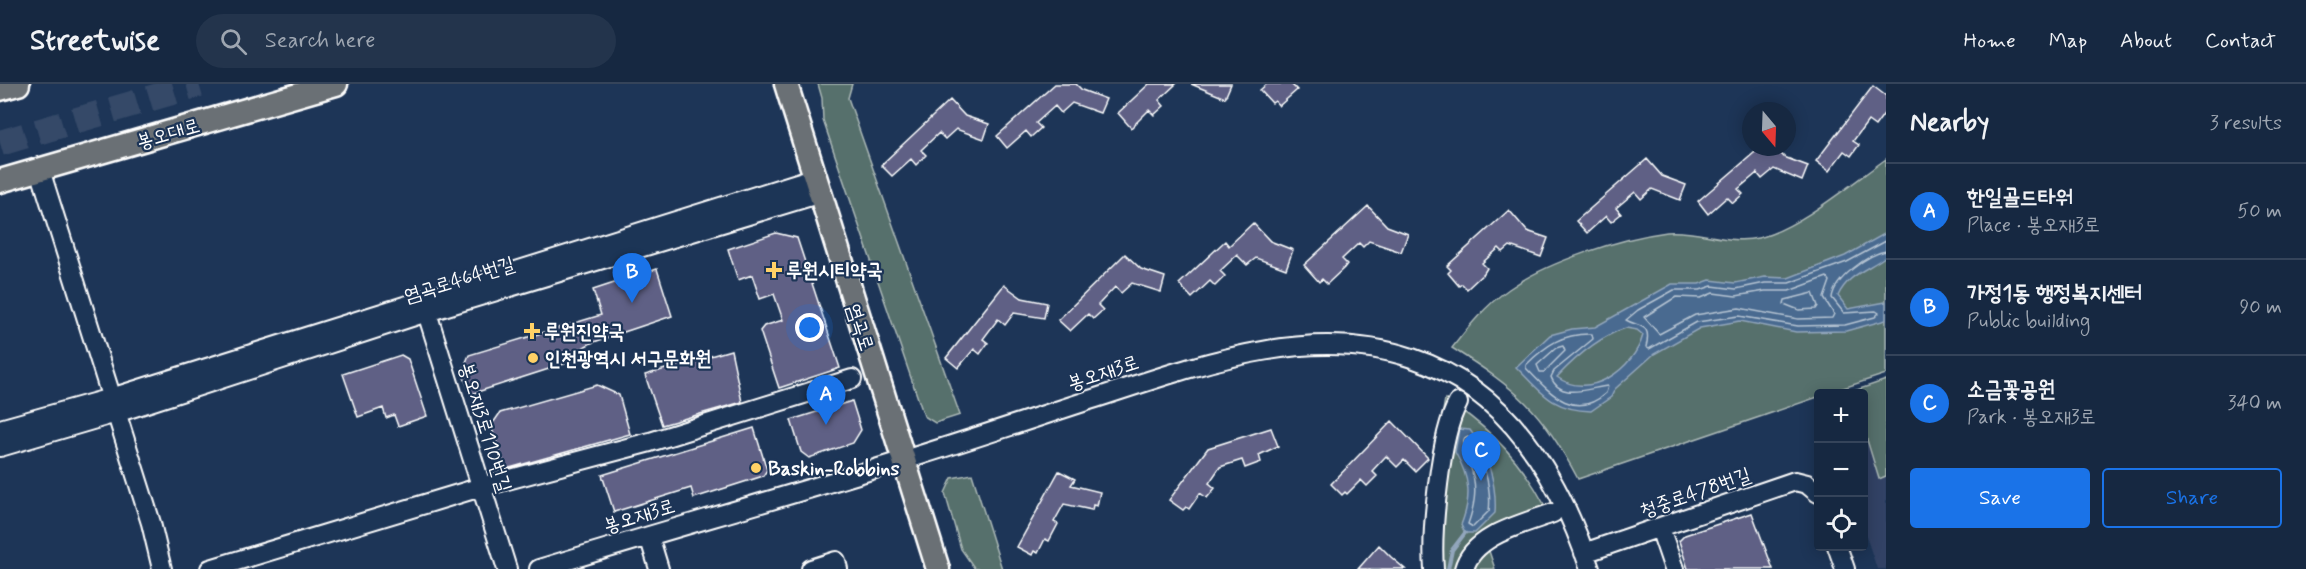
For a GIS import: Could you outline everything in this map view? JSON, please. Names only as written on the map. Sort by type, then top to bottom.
[{"type":"main road","name":"봉오대로","points":[[0,181],[336,84]]},
{"type":"main road","name":"염곡로","points":[[786,84],[816,186],[938,569]]},
{"type":"street","points":[[40,170],[151,523],[162,569]]},
{"type":"street","name":"염곡로464번길","points":[[113,405],[425,305],[816,186]]},
{"type":"street","name":"봉오재3로110번길","points":[[425,305],[507,569]]},
{"type":"street","name":"봉오재3로","points":[[539,569],[903,460],[1143,383],[1242,356],[1301,346],[1374,350],[1411,358],[1450,374],[1489,400],[1517,428],[1543,463],[1567,508],[1587,561]]},
{"type":"street","points":[[210,569],[481,487],[650,442],[852,379]]},
{"type":"street","points":[[1434,569],[1432,549],[1442,467],[1450,416],[1458,403]]},
{"type":"street","points":[[0,429],[113,405]]},
{"type":"street","points":[[0,447],[113,405]]},
{"type":"street","name":"청중로478번길","points":[[1587,561],[1660,528],[1795,482],[1807,484],[1814,490]]},
{"type":"street","points":[[1464,569],[1467,559],[1481,544],[1510,529],[1553,513]]},
{"type":"street","points":[[1660,528],[1674,569]]},
{"type":"street","points":[[649,536],[659,569]]},
{"type":"street","points":[[1839,551],[1845,569]]},
{"type":"street","points":[[811,569],[836,561],[838,569]]},
{"type":"shaded area","points":[[1886,380],[1886,569],[1877,569],[1868,542],[1868,389],[1860,389]]},
{"type":"green space","points":[[818,84],[852,84],[848,98],[960,415],[935,423],[924,416],[823,120],[822,98]]},
{"type":"green space","points":[[1886,159],[1886,374],[1840,389],[1814,389],[1814,398],[1578,479],[1552,435],[1526,403],[1494,376],[1452,348],[1478,316],[1501,295],[1525,279],[1564,261],[1628,240],[1667,232],[1735,240],[1758,238],[1790,225]]},
{"type":"green space","points":[[1886,380],[1886,476],[1879,479],[1868,443],[1868,389],[1860,389]]},
{"type":"green space","points":[[1445,399],[1479,424],[1508,452],[1533,485],[1553,523],[1487,545],[1495,569],[1427,569],[1430,488]]},
{"type":"green space","points":[[972,474],[1002,569],[975,569],[961,549],[945,493],[952,478]]},
{"type":"water","points":[[1886,233],[1886,256],[1847,282],[1838,296],[1848,309],[1886,302],[1886,320],[1846,331],[1796,332],[1740,321],[1700,328],[1654,354],[1615,389],[1611,397],[1591,411],[1578,410],[1557,403],[1541,392],[1516,367],[1550,335],[1572,329],[1595,327],[1672,284],[1699,284],[1710,280],[1735,283],[1765,277],[1788,278],[1845,256]],"holes":[[[1626,328],[1637,330],[1643,335],[1638,348],[1620,370],[1609,378],[1583,385],[1570,383],[1557,377],[1580,355],[1607,336]]]},
{"type":"water","points":[[1459,429],[1470,430],[1476,439],[1493,480],[1495,513],[1475,533],[1465,533],[1461,525],[1467,505],[1468,488],[1464,470],[1455,452]]},
{"type":"building","points":[[1055,84],[1076,84],[1082,90],[1106,99],[1100,113],[1072,103],[1061,113],[1055,106],[1036,123],[1041,128],[1031,137],[1026,131],[1007,148],[997,136]]},
{"type":"building","points":[[1149,84],[1176,84],[1159,100],[1164,106],[1154,115],[1149,110],[1131,128],[1118,113]]},
{"type":"building","points":[[1191,84],[1231,84],[1225,98]]},
{"type":"building","points":[[1267,84],[1291,84],[1297,90],[1279,106],[1275,101],[1272,103],[1260,90]]},
{"type":"building","points":[[1873,86],[1886,96],[1886,111],[1875,126],[1868,121],[1853,141],[1859,145],[1851,156],[1844,151],[1829,171],[1816,161]]},
{"type":"building","points":[[950,100],[965,116],[989,124],[984,139],[956,129],[945,139],[939,133],[921,150],[926,155],[916,165],[911,159],[892,176],[881,165]]},
{"type":"building","points":[[1750,156],[1783,156],[1808,166],[1802,181],[1774,169],[1762,179],[1757,173],[1738,189],[1743,194],[1733,203],[1727,197],[1708,214],[1698,201]]},
{"type":"building","points":[[1647,159],[1662,176],[1686,185],[1680,200],[1652,189],[1641,199],[1635,192],[1616,208],[1621,214],[1611,222],[1606,216],[1587,233],[1576,221]]},
{"type":"building","points":[[1368,206],[1387,226],[1408,234],[1401,252],[1369,241],[1363,247],[1359,243],[1342,259],[1347,264],[1344,268],[1327,284],[1322,279],[1319,282],[1304,265]]},
{"type":"building","points":[[1509,210],[1527,231],[1548,238],[1541,257],[1510,246],[1503,252],[1499,248],[1482,263],[1487,268],[1484,273],[1467,289],[1462,284],[1459,286],[1448,273],[1451,270],[1447,266]]},
{"type":"building","points":[[1253,223],[1270,241],[1293,250],[1286,269],[1256,258],[1247,265],[1237,255],[1220,271],[1225,276],[1215,286],[1210,281],[1192,298],[1179,284],[1225,241],[1229,246]]},
{"type":"building","points":[[776,233],[797,238],[840,368],[779,388],[760,331],[764,326],[783,320],[774,294],[760,299],[752,275],[738,280],[728,249]]},
{"type":"building","points":[[1125,254],[1141,269],[1165,277],[1161,292],[1132,283],[1121,293],[1115,287],[1098,305],[1103,310],[1093,319],[1088,314],[1070,331],[1058,320]]},
{"type":"building","points":[[657,269],[672,316],[591,343],[579,350],[580,359],[471,394],[462,372],[469,355],[601,315],[593,290]]},
{"type":"building","points":[[1004,285],[1022,298],[1047,303],[1044,318],[1014,313],[1005,325],[998,319],[983,339],[988,343],[980,354],[974,349],[958,368],[946,358]]},
{"type":"building","points":[[731,350],[742,402],[662,425],[645,375]]},
{"type":"building","points":[[401,355],[408,359],[427,416],[398,426],[394,415],[386,418],[383,408],[358,417],[343,374]]},
{"type":"building","points":[[597,385],[619,395],[630,434],[506,469],[491,426],[500,413]]},
{"type":"building","points":[[852,401],[861,430],[853,443],[809,458],[801,452],[791,420]]},
{"type":"building","points":[[1392,421],[1428,458],[1415,471],[1404,460],[1397,467],[1386,456],[1372,471],[1377,476],[1367,486],[1361,480],[1347,494],[1345,492],[1342,495],[1331,484]]},
{"type":"building","points":[[754,428],[767,470],[763,476],[694,498],[691,488],[614,512],[602,475]]},
{"type":"building","points":[[1271,428],[1278,446],[1259,455],[1261,462],[1245,468],[1242,460],[1220,467],[1209,483],[1215,488],[1207,498],[1200,493],[1189,509],[1186,507],[1183,510],[1169,500],[1208,448]]},
{"type":"building","points":[[1059,471],[1075,479],[1071,485],[1100,492],[1097,506],[1093,505],[1092,510],[1064,504],[1054,522],[1058,524],[1049,541],[1045,539],[1038,553],[1034,551],[1032,555],[1017,547]]},
{"type":"building","points":[[1752,513],[1773,569],[1688,569],[1679,541],[1685,535]]},
{"type":"building","points":[[1379,545],[1391,557],[1405,569],[1358,569]]},
{"type":"waterway","points":[[1448,569],[1452,550],[1465,533]]},
{"type":"tunnel","points":[[0,143],[199,84]]},
{"type":"place","name":"루원시티약국","points":[[774,270]]},
{"type":"place","name":"가정1동 행정복지센터","points":[[632,303]]},
{"type":"place","name":"루원진약국","points":[[532,331]]},
{"type":"place","name":"인천광역시 서구문화원","points":[[533,358]]},
{"type":"place","name":"한일골드타워","points":[[826,425]]},
{"type":"place","name":"Baskin-Robbins","points":[[756,468]]},
{"type":"place","name":"소금꽃공원","points":[[1481,481]]}]
